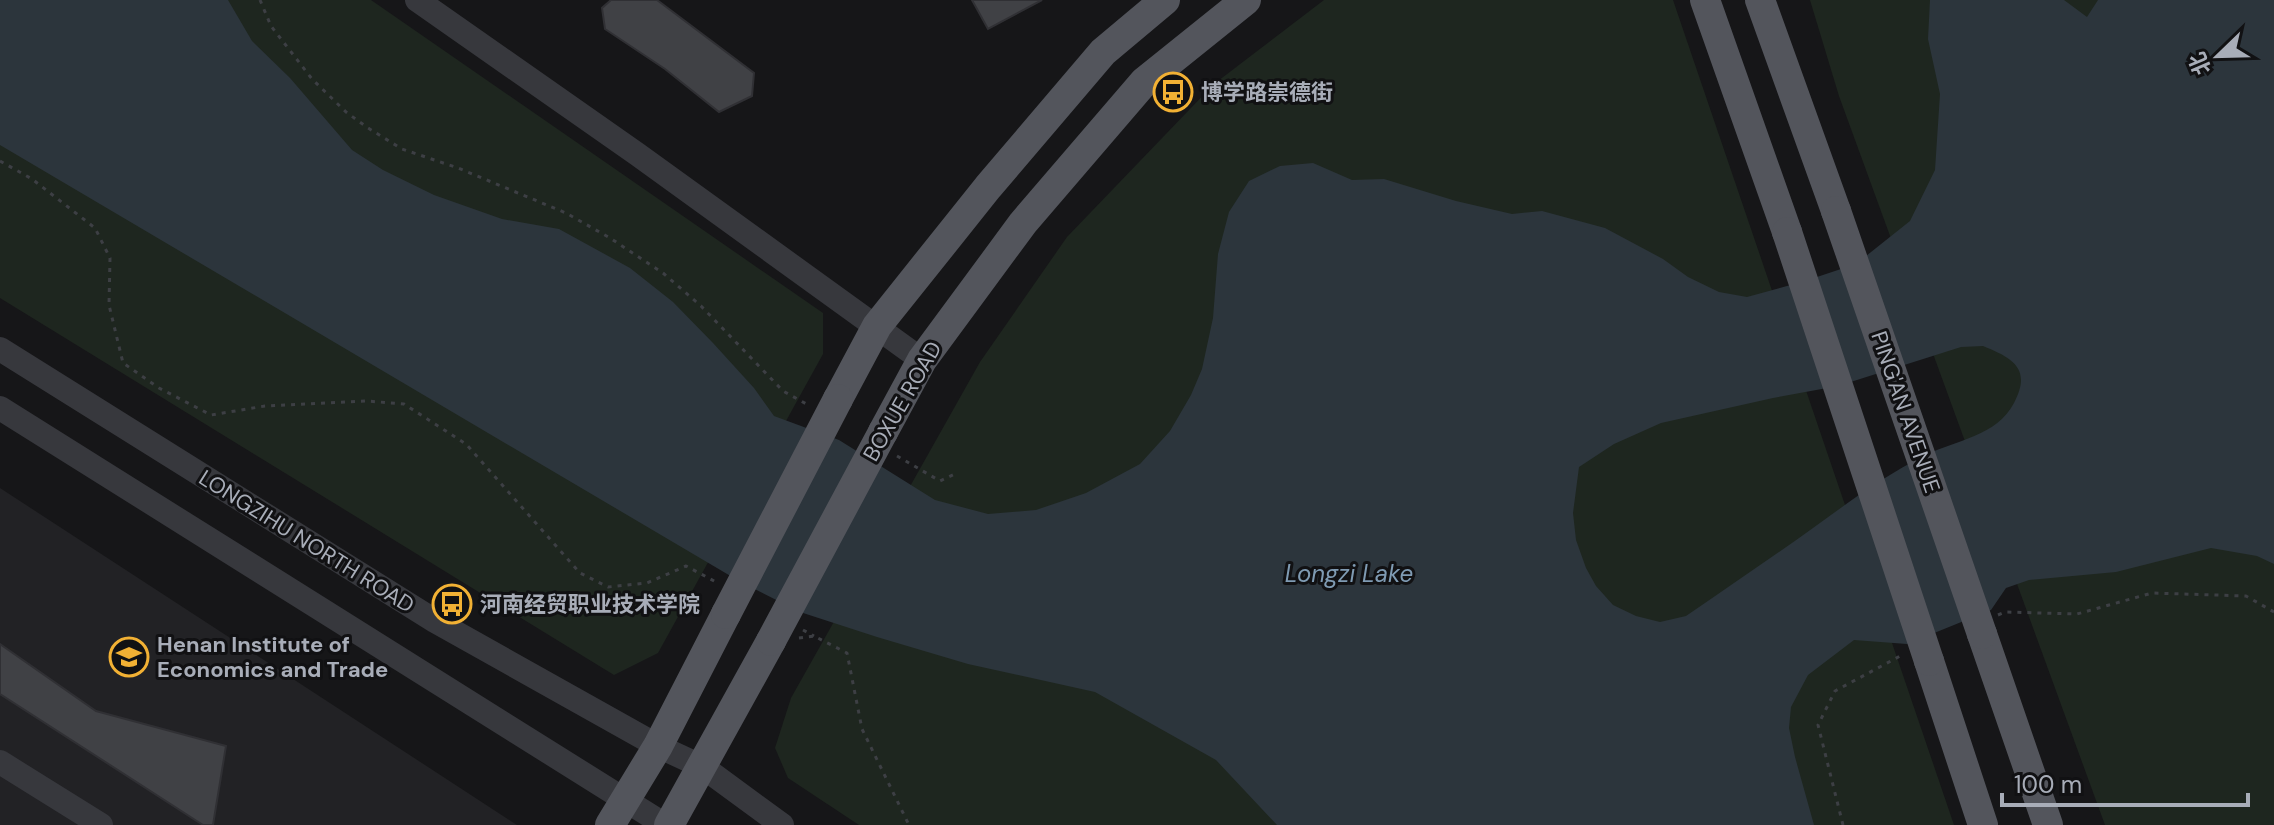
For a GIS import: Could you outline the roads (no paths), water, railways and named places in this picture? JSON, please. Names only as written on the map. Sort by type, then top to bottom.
[{"type":"main road","points":[[617,812],[658,746],[725,600],[823,402],[877,326],[988,187],[1103,52],[1165,0]]},
{"type":"main road","name":"BOXUE ROAD","points":[[667,825],[703,767],[885,441],[922,360],[1023,223],[1144,82],[1246,0]]},
{"type":"main road","points":[[1705,0],[1787,232],[1983,825]]},
{"type":"main road","name":"PING'AN AVENUE","points":[[1760,0],[2048,825]]},
{"type":"street","points":[[417,0],[922,360]]},
{"type":"street","name":"LONGZIHU NORTH ROAD","points":[[0,349],[435,621],[658,746],[703,767],[782,825]]},
{"type":"street","points":[[0,408],[617,812],[667,825]]},
{"type":"street","points":[[2,767],[101,825]]},
{"type":"water","name":"Longzi Lake","points":[[0,0],[228,0],[252,41],[290,78],[352,150],[383,170],[434,195],[502,219],[559,229],[630,268],[673,302],[713,343],[754,388],[774,416],[839,440],[935,500],[988,514],[1036,510],[1086,493],[1140,464],[1170,431],[1202,369],[1213,318],[1218,254],[1229,212],[1249,181],[1280,166],[1313,163],[1352,180],[1384,179],[1512,214],[1542,211],[1605,228],[1663,259],[1688,277],[1719,292],[1747,297],[1856,264],[1910,221],[1935,170],[1940,94],[1928,39],[1930,0],[2064,0],[2087,17],[2098,0],[2274,0],[2274,564],[2257,556],[2211,548],[2116,572],[2029,580],[2006,588],[1991,610],[1907,644],[1854,640],[1808,675],[1791,707],[1789,728],[1814,825],[1277,825],[1216,760],[1095,692],[968,664],[877,637],[800,612],[739,581],[0,145]],"holes":[[[1983,346],[2011,360],[2020,373],[2021,381],[2007,414],[1987,430],[1926,455],[1882,480],[1686,616],[1660,622],[1636,616],[1613,605],[1596,586],[1576,540],[1573,513],[1579,467],[1614,444],[1661,423],[1838,386],[1961,347]]]},
{"type":"place","name":"博学路崇德街","points":[[1173,92]]},
{"type":"place","name":"河南经贸职业技术学院","points":[[452,604]]},
{"type":"place","name":"Henan Institute of Economics and Trade","points":[[129,657]]}]
